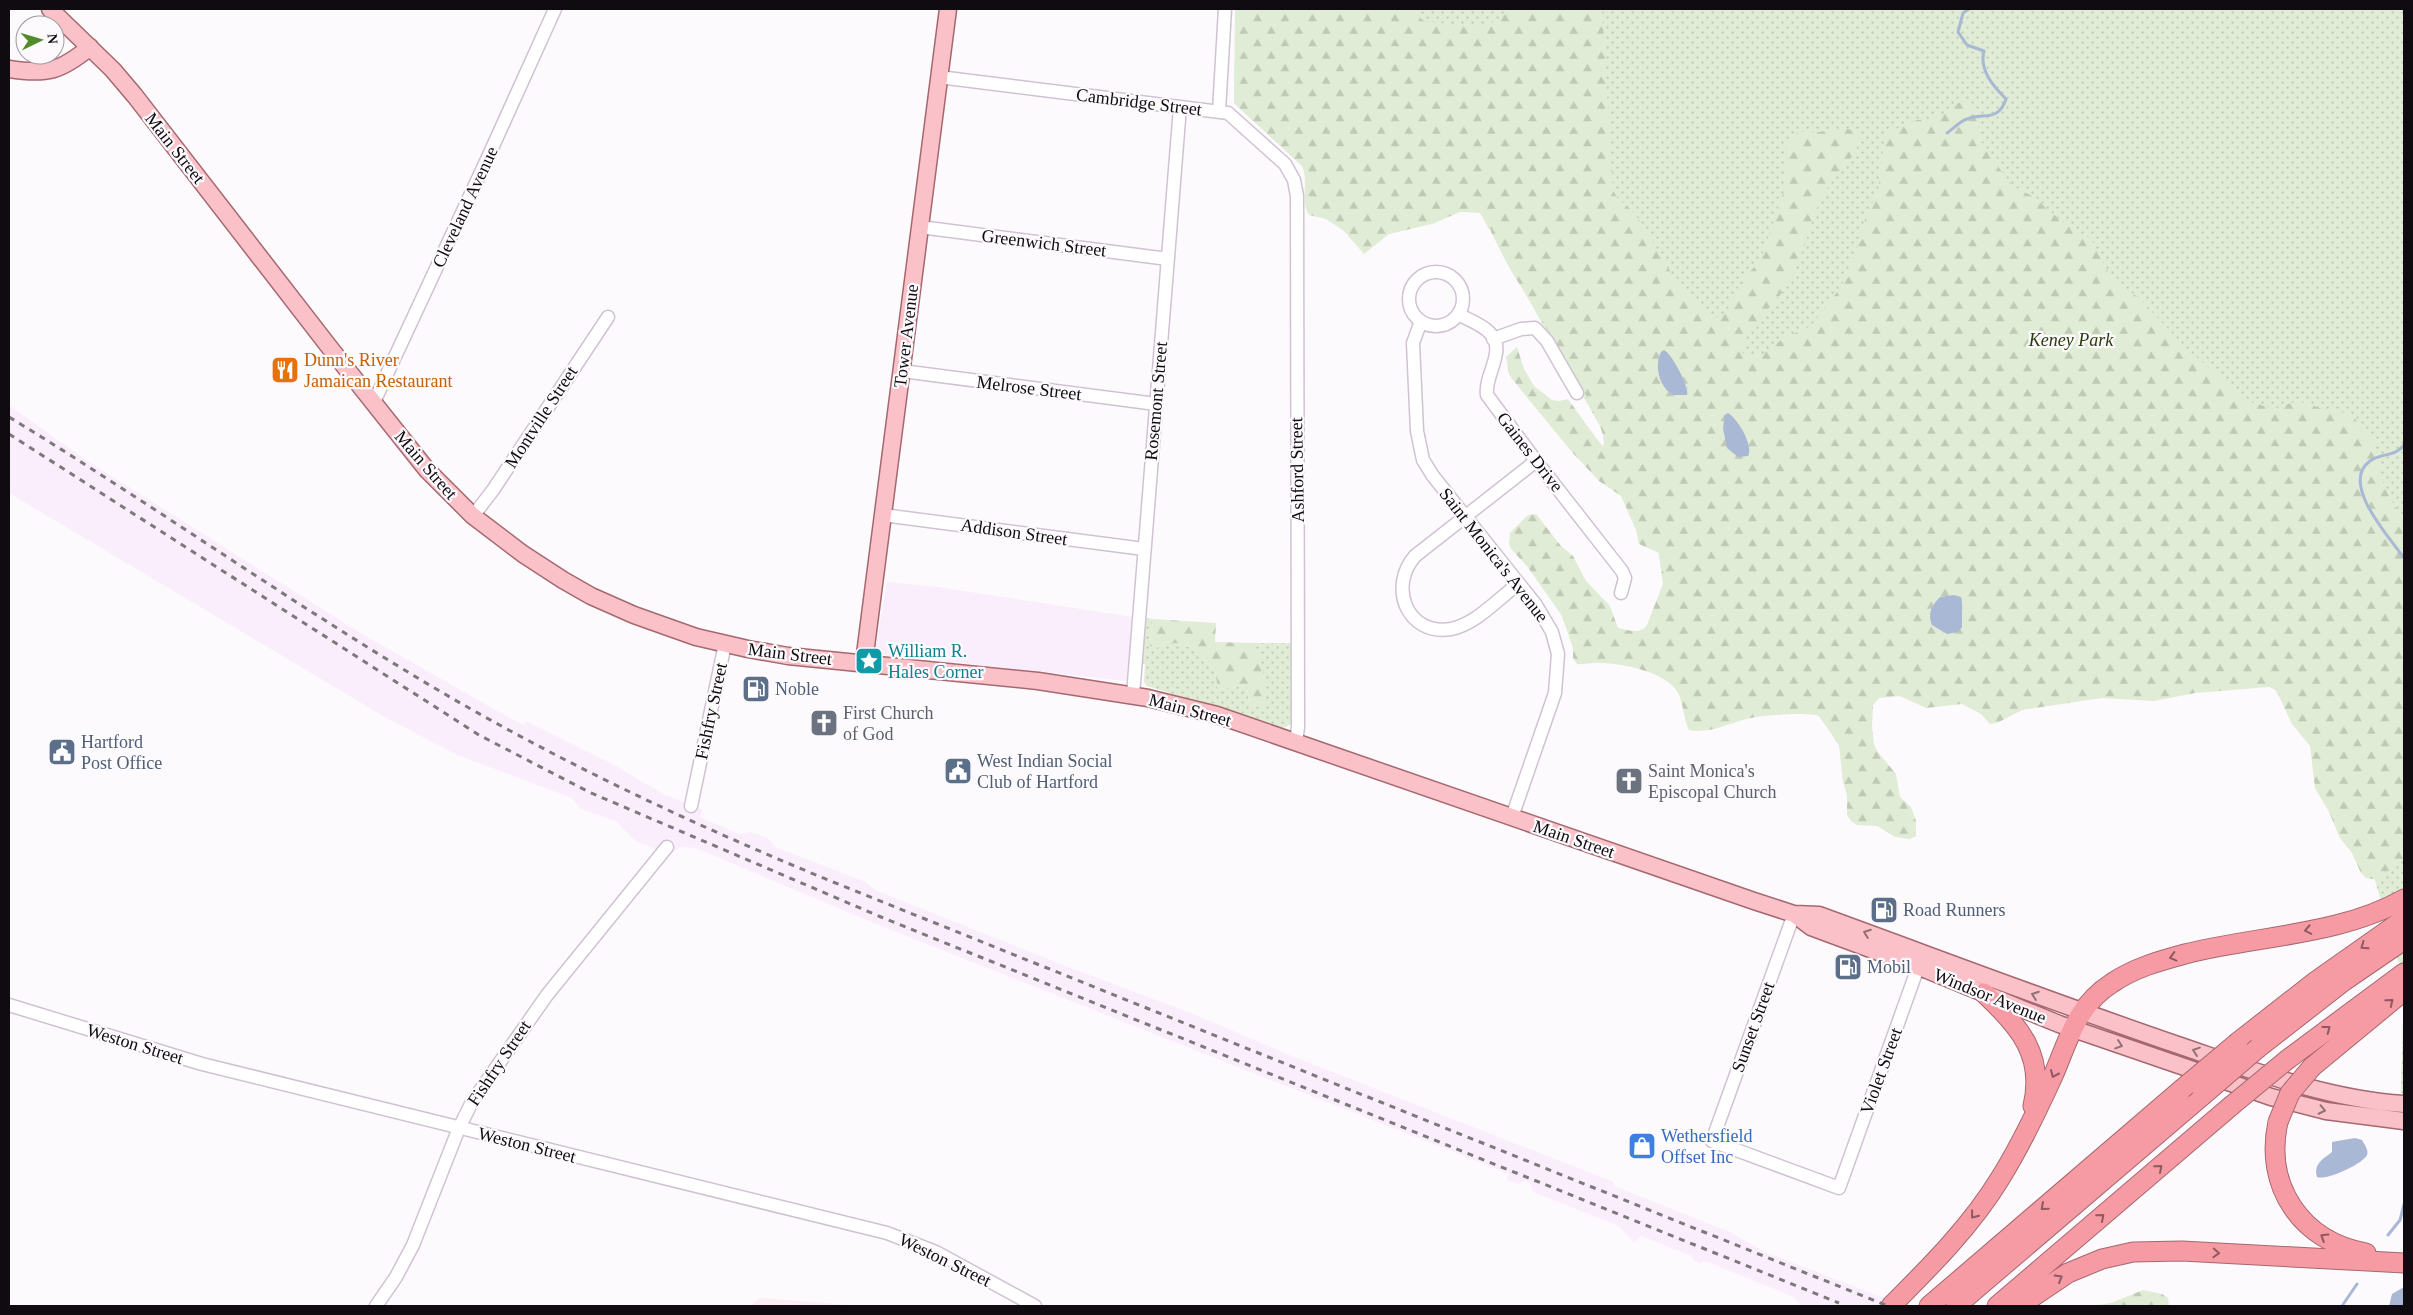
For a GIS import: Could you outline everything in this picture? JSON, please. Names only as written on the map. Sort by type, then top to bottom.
[{"type":"highway","points":[[1891,1306],[1912,1286],[1980,1208],[2002,1177],[2024,1138],[2081,1012],[2092,998],[2106,986],[2130,972],[2147,965],[2212,948],[2355,920],[2404,899]]},
{"type":"highway","points":[[1950,1304],[2182,1089],[2238,1042],[2323,976],[2404,919]]},
{"type":"highway","points":[[1950,1304],[2207,1097],[2337,987],[2404,940]]},
{"type":"highway","points":[[2263,1050],[2404,952]]},
{"type":"highway","points":[[1998,1306],[2288,1059],[2404,973]]},
{"type":"highway","points":[[1987,985],[2019,1029],[2028,1044],[2033,1059],[2036,1091],[2024,1138]]},
{"type":"highway","points":[[2404,991],[2312,1067],[2290,1092],[2278,1122],[2275,1147],[2278,1177],[2288,1201],[2303,1221],[2322,1237],[2345,1248],[2366,1253],[2404,1255]]},
{"type":"highway","points":[[2019,1306],[2068,1273],[2102,1259],[2133,1252],[2182,1251],[2404,1263]]},
{"type":"main road","name":"Main Street","points":[[50,9],[90,47],[135,96],[373,404],[427,470],[473,516],[523,554],[590,596],[664,626],[725,644],[788,656],[864,662],[1038,681],[1133,695],[1217,715],[1794,914]]},
{"type":"main road","name":"Tower Avenue","points":[[864,662],[948,9]]},
{"type":"main road","points":[[9,70],[36,73],[52,71],[70,63],[90,47]]},
{"type":"main road","name":"Windsor Avenue","points":[[1794,914],[1818,916],[1891,949],[1987,985],[2081,1012],[2308,1087],[2352,1098],[2404,1104]]},
{"type":"main road","name":"Windsor Avenue","points":[[1987,985],[2073,1029],[2296,1104],[2355,1116],[2404,1121]]},
{"type":"street","name":"Cleveland Avenue","points":[[373,404],[489,155],[554,9]]},
{"type":"street","points":[[1219,111],[1225,9]]},
{"type":"street","name":"Cambridge Street","points":[[939,77],[1219,111],[1234,117],[1285,164],[1294,180],[1297,196]]},
{"type":"street","name":"Rosemont Street","points":[[1133,695],[1180,107]]},
{"type":"street","name":"Ashford Street","points":[[1296,743],[1298,678],[1297,196]]},
{"type":"street","name":"Greenwich Street","points":[[920,227],[1168,259]]},
{"type":"street","points":[[1433,272],[1442,272],[1457,282],[1463,300],[1458,314],[1450,322],[1443,325],[1435,326],[1421,321],[1410,306],[1411,288],[1416,280],[1433,272]]},
{"type":"street","points":[[1458,314],[1489,332],[1493,338],[1521,329],[1535,328],[1547,340],[1577,392]]},
{"type":"street","name":"Montville Street","points":[[473,516],[493,490],[608,317]]},
{"type":"street","name":"Saint Monica's Avenue","points":[[1421,321],[1413,343],[1419,445],[1423,460],[1433,476],[1536,605],[1552,632],[1558,654],[1558,674],[1554,698],[1512,817]]},
{"type":"street","name":"Gaines Drive","points":[[1493,338],[1496,355],[1486,385],[1487,395],[1622,571],[1626,578],[1621,593]]},
{"type":"street","name":"Melrose Street","points":[[902,371],[1156,404]]},
{"type":"street","points":[[1518,584],[1460,627],[1433,629],[1414,618],[1402,595],[1405,570],[1415,556],[1536,461]]},
{"type":"street","name":"Addison Street","points":[[883,515],[1144,549]]},
{"type":"street","name":"Fishfry Street","points":[[690,806],[725,644]]},
{"type":"street","name":"Fishfry Street","points":[[376,1306],[396,1277],[413,1245],[459,1128],[476,1095],[546,995],[667,847]]},
{"type":"street","name":"Sunset Street","points":[[1794,914],[1712,1141],[1839,1188]]},
{"type":"street","name":"Violet Street","points":[[1839,1188],[1921,960]]},
{"type":"street","name":"Weston Street","points":[[9,1004],[180,1058],[887,1233],[936,1252],[1035,1306]]},
{"type":"shaded area","points":[[9,405],[83,458],[357,631],[524,725],[526,721],[611,763],[663,794],[702,809],[700,817],[739,834],[751,832],[768,838],[775,847],[866,882],[875,890],[1063,965],[1191,1013],[1294,1057],[1614,1182],[1614,1186],[1730,1232],[1765,1252],[1887,1299],[1880,1306],[1801,1306],[1794,1297],[1705,1261],[1700,1263],[1694,1261],[1692,1256],[1641,1236],[1634,1243],[1619,1226],[1533,1192],[1530,1183],[1525,1181],[1518,1184],[1506,1180],[1509,1174],[871,922],[696,848],[681,847],[672,853],[662,848],[658,850],[635,841],[617,822],[581,809],[572,798],[455,754],[383,716],[9,493]]},
{"type":"shaded area","points":[[887,582],[938,587],[1133,617],[1127,681],[884,655],[878,650],[876,645]]},
{"type":"shaded area","points":[[760,1298],[816,1302],[857,1306],[750,1306]]},
{"type":"green space","name":"Keney Park","points":[[1235,9],[1417,9],[1421,19],[1424,21],[1476,27],[1494,22],[1513,9],[1602,9],[1613,190],[1617,197],[1643,225],[1678,284],[1700,309],[1714,319],[1726,312],[1741,282],[1756,265],[1763,253],[1786,185],[1787,143],[1790,138],[1800,132],[1843,129],[1858,132],[1859,140],[1857,147],[1849,161],[1832,181],[1821,200],[1801,256],[1788,283],[1750,331],[1746,339],[1743,354],[1749,356],[1763,354],[1784,338],[1811,326],[1841,287],[1857,248],[1866,216],[1878,191],[1885,136],[1891,131],[1917,120],[1930,119],[1943,114],[1960,102],[1972,103],[1977,109],[1979,137],[1990,156],[2013,186],[2032,196],[2064,223],[2091,239],[2113,281],[2138,297],[2185,347],[2247,401],[2274,409],[2294,402],[2301,402],[2323,409],[2351,414],[2374,442],[2384,487],[2404,522],[2404,858],[2379,880],[2366,878],[2361,873],[2352,853],[2340,838],[2329,812],[2315,788],[2310,746],[2292,724],[2276,690],[2269,687],[2195,693],[2154,701],[2102,698],[2022,710],[1997,723],[1990,724],[1981,714],[1962,704],[1926,708],[1900,696],[1879,698],[1873,705],[1872,727],[1874,744],[1877,751],[1896,774],[1900,797],[1911,807],[1916,821],[1916,836],[1910,839],[1895,837],[1877,826],[1857,825],[1851,821],[1847,815],[1847,795],[1843,782],[1839,745],[1819,716],[1794,714],[1761,716],[1711,730],[1689,730],[1678,693],[1664,679],[1643,670],[1609,663],[1577,664],[1573,658],[1573,648],[1562,616],[1527,566],[1511,549],[1509,543],[1510,533],[1528,515],[1536,514],[1561,546],[1573,556],[1586,581],[1610,606],[1618,628],[1638,631],[1647,625],[1664,581],[1664,574],[1659,553],[1639,544],[1636,530],[1621,496],[1599,481],[1571,451],[1509,374],[1506,357],[1517,347],[1524,369],[1534,386],[1552,400],[1568,399],[1603,446],[1603,434],[1582,387],[1509,267],[1486,218],[1481,213],[1460,212],[1432,224],[1389,234],[1364,254],[1344,231],[1326,219],[1309,215],[1305,203],[1305,178],[1302,166],[1238,107],[1234,101]],"holes":[[[1670,354],[1688,389],[1683,396],[1673,395],[1663,386],[1658,368]],[[1734,418],[1748,441],[1738,457],[1729,450],[1723,431]],[[1954,595],[1961,597],[1962,627],[1944,633],[1932,625],[1930,614],[1935,602]]]},
{"type":"green space","name":"Keney Park","points":[[1236,9],[2404,9],[2404,981],[2304,634],[1671,637],[1654,522],[1479,211],[1358,217],[1234,103]]},
{"type":"green space","points":[[1145,618],[1153,619],[1149,653],[1167,641],[1196,650],[1209,659],[1216,676],[1218,689],[1247,686],[1249,704],[1261,666],[1261,652],[1253,651],[1253,643],[1292,643],[1291,724],[1283,728],[1147,686],[1144,682],[1145,664],[1142,664]]},
{"type":"green space","points":[[1153,619],[1216,623],[1215,642],[1253,643],[1254,651],[1261,652],[1265,686],[1263,708],[1249,704],[1247,686],[1218,689],[1213,667],[1203,654],[1196,650],[1167,641],[1149,653]]},
{"type":"green space","points":[[2404,981],[2404,1094],[2401,1093]]},
{"type":"green space","points":[[2143,1290],[2162,1294],[2168,1298],[2169,1306],[2090,1306],[2111,1303]]},
{"type":"water","points":[[1664,350],[1680,371],[1686,386],[1687,395],[1673,395],[1661,382],[1658,364],[1661,352]]},
{"type":"water","points":[[1728,413],[1744,433],[1749,446],[1748,456],[1738,457],[1727,448],[1723,428],[1725,415]]},
{"type":"water","points":[[1954,595],[1961,597],[1962,601],[1962,627],[1958,632],[1947,634],[1932,625],[1930,613],[1940,597]]},
{"type":"water","points":[[2355,1138],[2362,1140],[2366,1147],[2367,1155],[2364,1159],[2336,1174],[2322,1178],[2317,1177],[2316,1169],[2322,1160],[2332,1152],[2332,1142]]},
{"type":"water","points":[[2404,1287],[2404,1306],[2389,1306],[2392,1294]]},
{"type":"waterway","points":[[1947,133],[1964,120],[1994,114],[1999,111],[2006,99],[1996,89],[1985,71],[1984,51],[1967,45],[1958,32],[1963,13],[1969,9]]},
{"type":"waterway","points":[[2404,445],[2392,453],[2370,461],[2362,471],[2360,483],[2363,496],[2370,510],[2404,558]]},
{"type":"waterway","points":[[2388,1235],[2400,1220],[2404,1204]]},
{"type":"waterway","points":[[2342,1306],[2357,1284]]},
{"type":"railway","points":[[9,417],[118,485],[388,660],[490,720],[635,794],[733,840],[833,882],[1888,1306]]},
{"type":"railway","points":[[9,434],[479,735],[589,792],[881,917],[1839,1303]]},
{"type":"place","name":"Dunn's River Jamaican Restaurant","points":[[285,370]]},
{"type":"place","name":"William R. Hales Corner","points":[[869,661]]},
{"type":"place","name":"Noble","points":[[756,689]]},
{"type":"place","name":"First Church of God","points":[[824,723]]},
{"type":"place","name":"Hartford Post Office","points":[[62,752]]},
{"type":"place","name":"West Indian Social Club of Hartford","points":[[958,771]]},
{"type":"place","name":"Saint Monica's Episcopal Church","points":[[1629,781]]},
{"type":"place","name":"Road Runners","points":[[1884,910]]},
{"type":"place","name":"Mobil","points":[[1848,967]]},
{"type":"place","name":"Wethersfield Offset Inc","points":[[1642,1146]]}]
